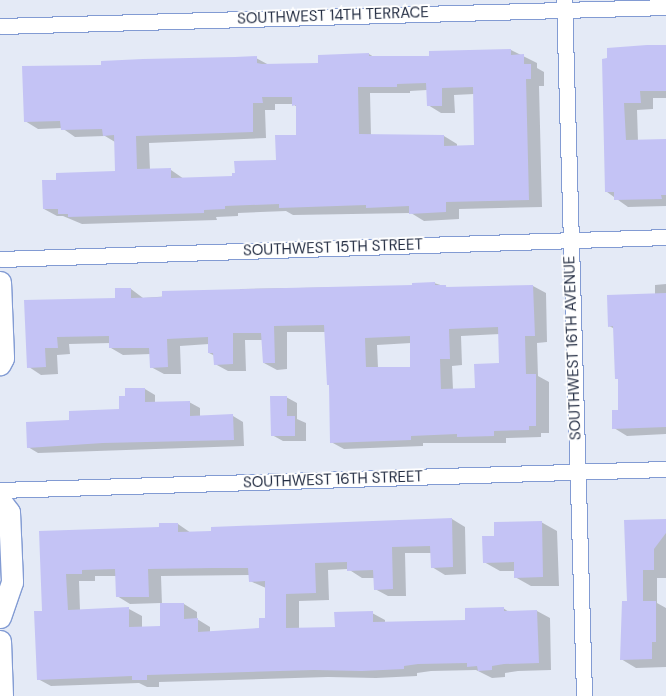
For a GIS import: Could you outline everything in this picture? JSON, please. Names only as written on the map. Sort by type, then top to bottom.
[{"type":"main road","points":[[0,282],[3,358],[0,364]]},
{"type":"main road","points":[[0,500],[9,512],[12,582],[0,617]]},
{"type":"main road","points":[[0,641],[2,696]]},
{"type":"street","name":"SOUTHWEST 14TH TERRACE","points":[[0,26],[564,5],[666,6]]},
{"type":"street","name":"SOUTHWEST 16TH AVENUE","points":[[564,5],[584,696]]},
{"type":"street","name":"SOUTHWEST 15TH STREET","points":[[0,259],[666,238]]},
{"type":"street","name":"SOUTHWEST 16TH STREET","points":[[0,490],[666,470]]},
{"type":"building","points":[[666,45],[666,91],[640,91],[641,103],[624,103],[626,140],[666,139],[666,195],[661,195],[662,199],[614,200],[614,192],[605,192],[602,59],[607,58],[607,48]]},
{"type":"building","points":[[511,49],[511,55],[524,54],[524,64],[531,64],[531,79],[526,79],[529,200],[446,202],[446,212],[409,214],[409,206],[366,208],[366,205],[279,208],[279,204],[225,206],[225,209],[204,210],[204,213],[68,217],[68,214],[58,214],[58,209],[43,209],[42,180],[56,180],[56,173],[115,171],[114,135],[103,136],[102,129],[61,130],[60,121],[24,122],[22,66],[101,65],[101,61],[257,56],[257,63],[262,64],[318,63],[318,55],[369,53],[369,56],[429,56],[429,51]],"holes":[[[426,83],[427,106],[442,106],[442,88],[473,87],[474,145],[444,146],[444,135],[359,134],[358,87],[397,87],[397,84]],[[262,97],[292,97],[292,106],[296,105],[296,135],[275,135],[276,160],[234,161],[235,173],[232,173],[232,176],[171,178],[171,168],[137,169],[136,136],[253,132],[253,103],[263,103]]]},
{"type":"building","points":[[435,282],[435,285],[446,285],[446,287],[533,285],[535,336],[525,336],[526,374],[536,374],[536,426],[529,426],[529,430],[494,431],[494,436],[457,437],[457,434],[411,436],[411,440],[330,443],[329,385],[327,385],[324,325],[274,326],[275,363],[263,363],[261,333],[233,333],[233,364],[214,365],[213,353],[208,353],[208,337],[167,339],[168,367],[150,368],[149,348],[109,348],[109,336],[57,337],[58,348],[45,348],[46,367],[27,368],[24,300],[115,298],[115,288],[131,288],[131,298],[162,297],[162,291],[412,285],[412,283]],"holes":[[[498,327],[499,363],[474,364],[475,388],[441,389],[440,359],[450,359],[449,329]],[[410,336],[410,367],[366,367],[365,338]]]},
{"type":"building","points":[[666,293],[666,427],[612,429],[612,410],[618,410],[618,379],[615,379],[613,326],[608,327],[607,295]]},
{"type":"building","points":[[125,388],[145,388],[145,402],[190,401],[190,416],[233,414],[234,440],[103,443],[27,448],[26,422],[69,420],[69,411],[119,409],[119,396],[125,396]]},
{"type":"building","points":[[270,396],[287,396],[287,416],[295,416],[295,436],[271,436]]},
{"type":"building","points":[[452,518],[453,567],[431,568],[430,546],[392,547],[393,589],[374,590],[373,570],[347,571],[347,562],[315,563],[316,593],[286,594],[286,628],[335,627],[334,612],[373,611],[373,622],[465,620],[465,608],[504,607],[504,611],[537,610],[539,663],[504,664],[492,666],[492,670],[478,671],[477,666],[467,667],[467,663],[418,664],[404,666],[404,669],[362,671],[314,670],[147,675],[147,680],[132,680],[132,676],[37,680],[34,611],[42,611],[39,531],[159,527],[159,523],[178,523],[178,532],[211,531],[211,527]],"holes":[[[248,568],[249,582],[265,581],[265,618],[259,618],[259,628],[198,632],[198,618],[184,619],[184,603],[160,603],[160,626],[129,627],[129,607],[68,610],[66,574],[82,574],[82,570],[115,569],[116,597],[149,597],[148,569]]]},
{"type":"building","points":[[666,519],[666,533],[654,549],[654,570],[643,570],[643,601],[656,601],[656,642],[652,642],[652,659],[620,660],[622,601],[627,601],[624,520]]},
{"type":"building","points":[[542,521],[543,577],[514,578],[514,562],[483,563],[482,536],[494,536],[494,522]]}]
